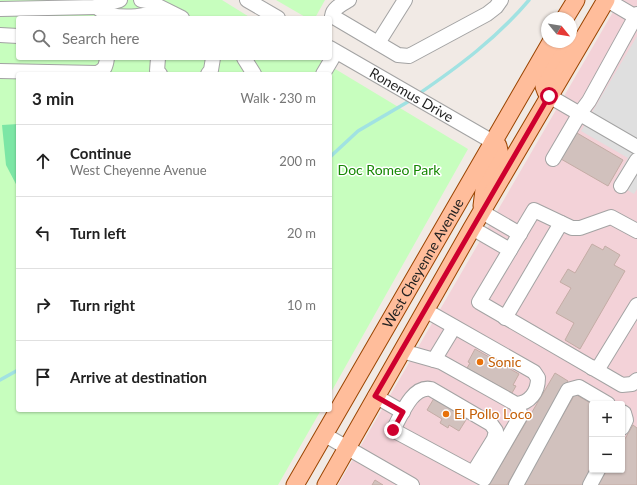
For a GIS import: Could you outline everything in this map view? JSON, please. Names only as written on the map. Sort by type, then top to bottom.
[{"type":"main road","points":[[569,12],[576,0]]},
{"type":"main road","name":"West Cheyenne Avenue","points":[[326,485],[375,396],[472,228],[607,0]]},
{"type":"main road","name":"West Cheyenne Avenue","points":[[295,485],[548,48]]},
{"type":"main road","points":[[549,96],[544,90],[543,82],[561,48]]},
{"type":"main road","points":[[482,212],[485,182],[500,155],[498,146],[493,142]]},
{"type":"street","points":[[0,9],[96,7],[120,0]]},
{"type":"street","points":[[141,0],[148,1],[160,13]]},
{"type":"street","points":[[247,0],[275,16]]},
{"type":"street","points":[[349,0],[337,7],[332,12],[332,16],[398,55],[409,56],[494,2]]},
{"type":"street","points":[[378,43],[405,0]]},
{"type":"street","points":[[553,159],[589,101],[636,16],[607,0]]},
{"type":"street","points":[[96,7],[109,16],[151,15],[160,13],[173,16]]},
{"type":"street","points":[[0,35],[16,36]]},
{"type":"street","name":"Ronemus Drive","points":[[333,50],[493,142]]},
{"type":"street","points":[[99,72],[106,66],[107,60]]},
{"type":"street","points":[[158,60],[158,72]]},
{"type":"street","points":[[210,72],[213,60]]},
{"type":"street","points":[[245,60],[253,72]]},
{"type":"street","points":[[324,72],[329,60]]},
{"type":"street","points":[[0,71],[48,72]]},
{"type":"street","points":[[549,96],[637,147]]},
{"type":"street","points":[[622,186],[637,160]]},
{"type":"street","points":[[637,231],[611,216],[580,228],[572,228],[534,210],[479,302],[622,385],[632,384],[637,380]]},
{"type":"street","points":[[482,212],[520,234]]},
{"type":"street","points":[[505,318],[561,223]]},
{"type":"street","points":[[472,228],[510,250]]},
{"type":"street","points":[[592,368],[599,367],[637,305]]},
{"type":"street","points":[[425,310],[534,372],[538,378],[536,392],[529,400],[516,404]]},
{"type":"street","points":[[434,360],[454,327]]},
{"type":"street","points":[[402,351],[441,362],[516,404],[521,415],[479,479]]},
{"type":"street","points":[[425,387],[431,389],[491,424],[496,431],[479,479],[393,430],[403,412],[418,391],[425,387]]},
{"type":"street","points":[[516,485],[568,390],[579,387],[603,401]]},
{"type":"street","points":[[375,396],[403,412]]},
{"type":"street","points":[[325,435],[412,485]]},
{"type":"street","points":[[590,485],[596,473]]},
{"type":"shaded area","points":[[620,0],[637,0],[637,485],[338,485]]},
{"type":"shaded area","points":[[637,36],[637,189],[634,194],[614,182],[628,158],[581,131]]},
{"type":"green space","name":"Doc Romeo Park","points":[[0,0],[222,0],[248,16],[16,16],[16,60],[320,60],[468,149],[332,390],[332,72],[16,72],[16,412],[320,412],[278,485],[0,485]]},
{"type":"green space","points":[[276,0],[325,0],[316,16],[304,16]]},
{"type":"green space","points":[[16,124],[16,184],[6,165],[2,125]]},
{"type":"building","points":[[577,133],[623,160],[608,186],[561,159]]},
{"type":"building","points":[[592,244],[603,250],[605,246],[620,255],[614,265],[625,271],[580,349],[565,340],[574,323],[556,313],[571,288],[560,282],[568,269],[575,273]]},
{"type":"building","points":[[475,349],[519,374],[513,385],[516,386],[512,393],[467,368],[470,363],[468,362]]},
{"type":"building","points":[[555,373],[568,381],[507,485],[489,485]]},
{"type":"building","points":[[575,394],[589,402],[590,473],[583,485],[523,485]]},
{"type":"building","points":[[436,395],[469,415],[459,431],[449,425],[448,428],[440,423],[442,419],[427,410]]},
{"type":"building","points":[[633,425],[637,428],[637,485],[598,485],[605,473],[625,473],[625,439]]},
{"type":"building","points":[[375,480],[383,485],[372,485]]},
{"type":"waterway","points":[[417,95],[476,51],[504,27],[529,0]]},
{"type":"waterway","points":[[332,155],[358,131],[411,100]]},
{"type":"waterway","points":[[0,380],[16,371]]},
{"type":"place","name":"Sonic","points":[[480,362]]},
{"type":"place","name":"El Pollo Loco","points":[[446,414]]},
{"type":"route","points":[[393,430],[403,412],[375,396],[549,96]]}]
